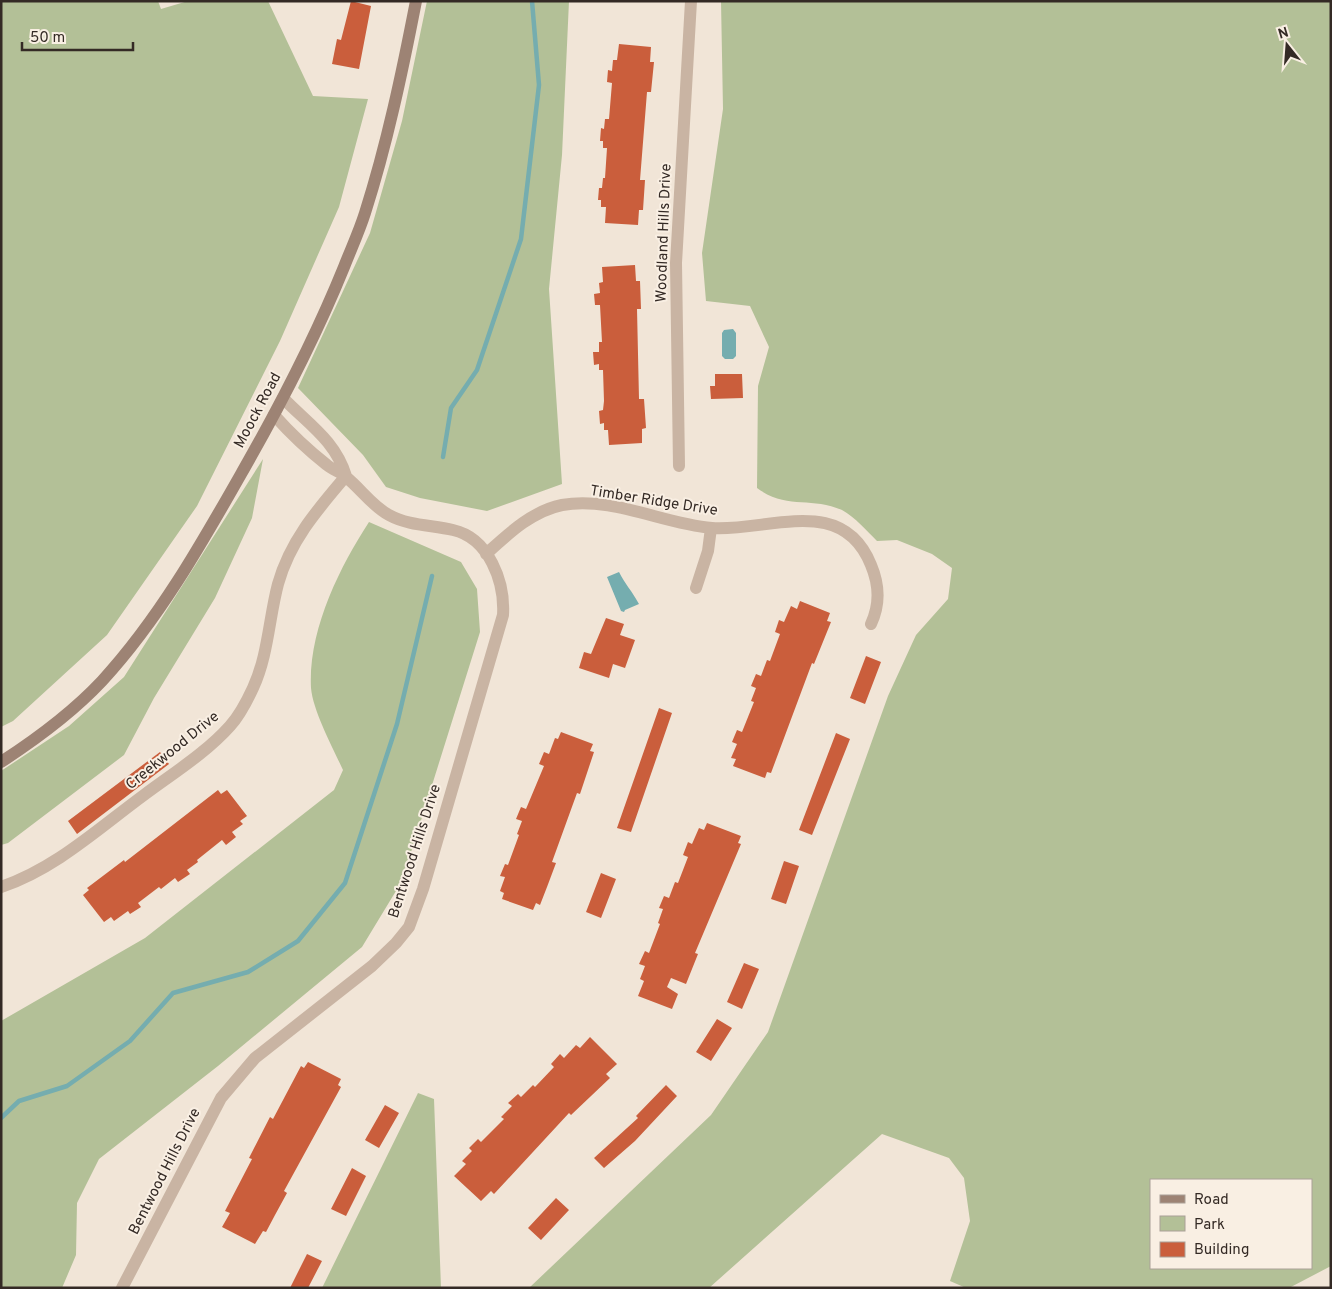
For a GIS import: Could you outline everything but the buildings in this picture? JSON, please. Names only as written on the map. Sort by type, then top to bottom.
[{"type":"main road","name":"Moock Road","points":[[1,762],[52,728],[101,682],[127,652],[166,598],[212,526],[274,415],[318,328],[364,216],[394,112],[416,1]]},
{"type":"street","name":"Woodland Hills Drive","points":[[679,466],[676,263],[691,1]]},
{"type":"street","name":"Bentwood Hills Drive","points":[[283,398],[327,440],[341,459],[346,476]]},
{"type":"street","name":"Bentwood Hills Drive","points":[[122,1288],[221,1098],[256,1058],[372,966],[396,943],[409,927],[420,896],[502,615],[504,597],[500,579],[486,554],[471,538],[456,530],[409,523],[390,515],[364,495],[346,476],[328,466],[274,415]]},
{"type":"street","name":"Creekwood Drive","points":[[1,887],[22,880],[52,863],[161,782],[230,726],[243,709],[254,686],[286,559],[315,511],[346,476]]},
{"type":"street","name":"Timber Ridge Drive","points":[[486,554],[514,529],[546,510],[562,505],[579,504],[612,507],[711,528],[739,527],[794,520],[818,522],[842,530],[858,543],[867,554],[877,582],[877,604],[871,624]]},
{"type":"street","points":[[696,588],[708,551],[711,528]]},
{"type":"green space","points":[[1,1],[158,1],[161,9],[188,1],[268,1],[313,96],[368,99],[339,207],[280,341],[197,506],[107,635],[13,721],[1,727]]},
{"type":"green space","points":[[427,1],[569,1],[562,155],[549,289],[562,484],[487,511],[420,498],[386,487],[363,455],[298,388],[370,233],[402,121]]},
{"type":"green space","points":[[721,1],[1331,1],[1331,1266],[1289,1288],[966,1288],[950,1281],[970,1221],[964,1178],[949,1158],[882,1134],[709,1288],[529,1288],[711,1115],[768,1032],[888,696],[916,635],[948,599],[952,568],[932,554],[897,540],[877,541],[856,520],[842,510],[820,504],[779,499],[757,488],[758,386],[769,347],[750,306],[706,301],[702,253],[723,109]]},
{"type":"green space","points":[[263,459],[252,518],[215,598],[154,698],[124,755],[8,843],[1,845],[1,771],[69,726],[124,677]]},
{"type":"green space","points":[[369,522],[461,562],[477,589],[480,632],[402,881],[362,947],[218,1066],[99,1159],[77,1203],[76,1255],[62,1288],[1,1288],[1,1021],[145,938],[334,790],[343,770],[315,707],[311,688],[311,666],[320,623],[328,601],[347,559]]},
{"type":"green space","points":[[418,1093],[434,1099],[441,1288],[322,1288]]},
{"type":"water","points":[[733,329],[736,333],[736,356],[733,359],[725,359],[722,356],[722,333],[724,330]]},
{"type":"water","points":[[619,572],[639,604],[624,612],[621,611],[607,577]]},
{"type":"waterway","points":[[443,457],[451,408],[477,370],[521,239],[539,85],[532,1]]},
{"type":"waterway","points":[[1,1118],[19,1101],[67,1086],[130,1041],[173,993],[248,972],[298,941],[345,883],[397,724],[432,576]]}]
